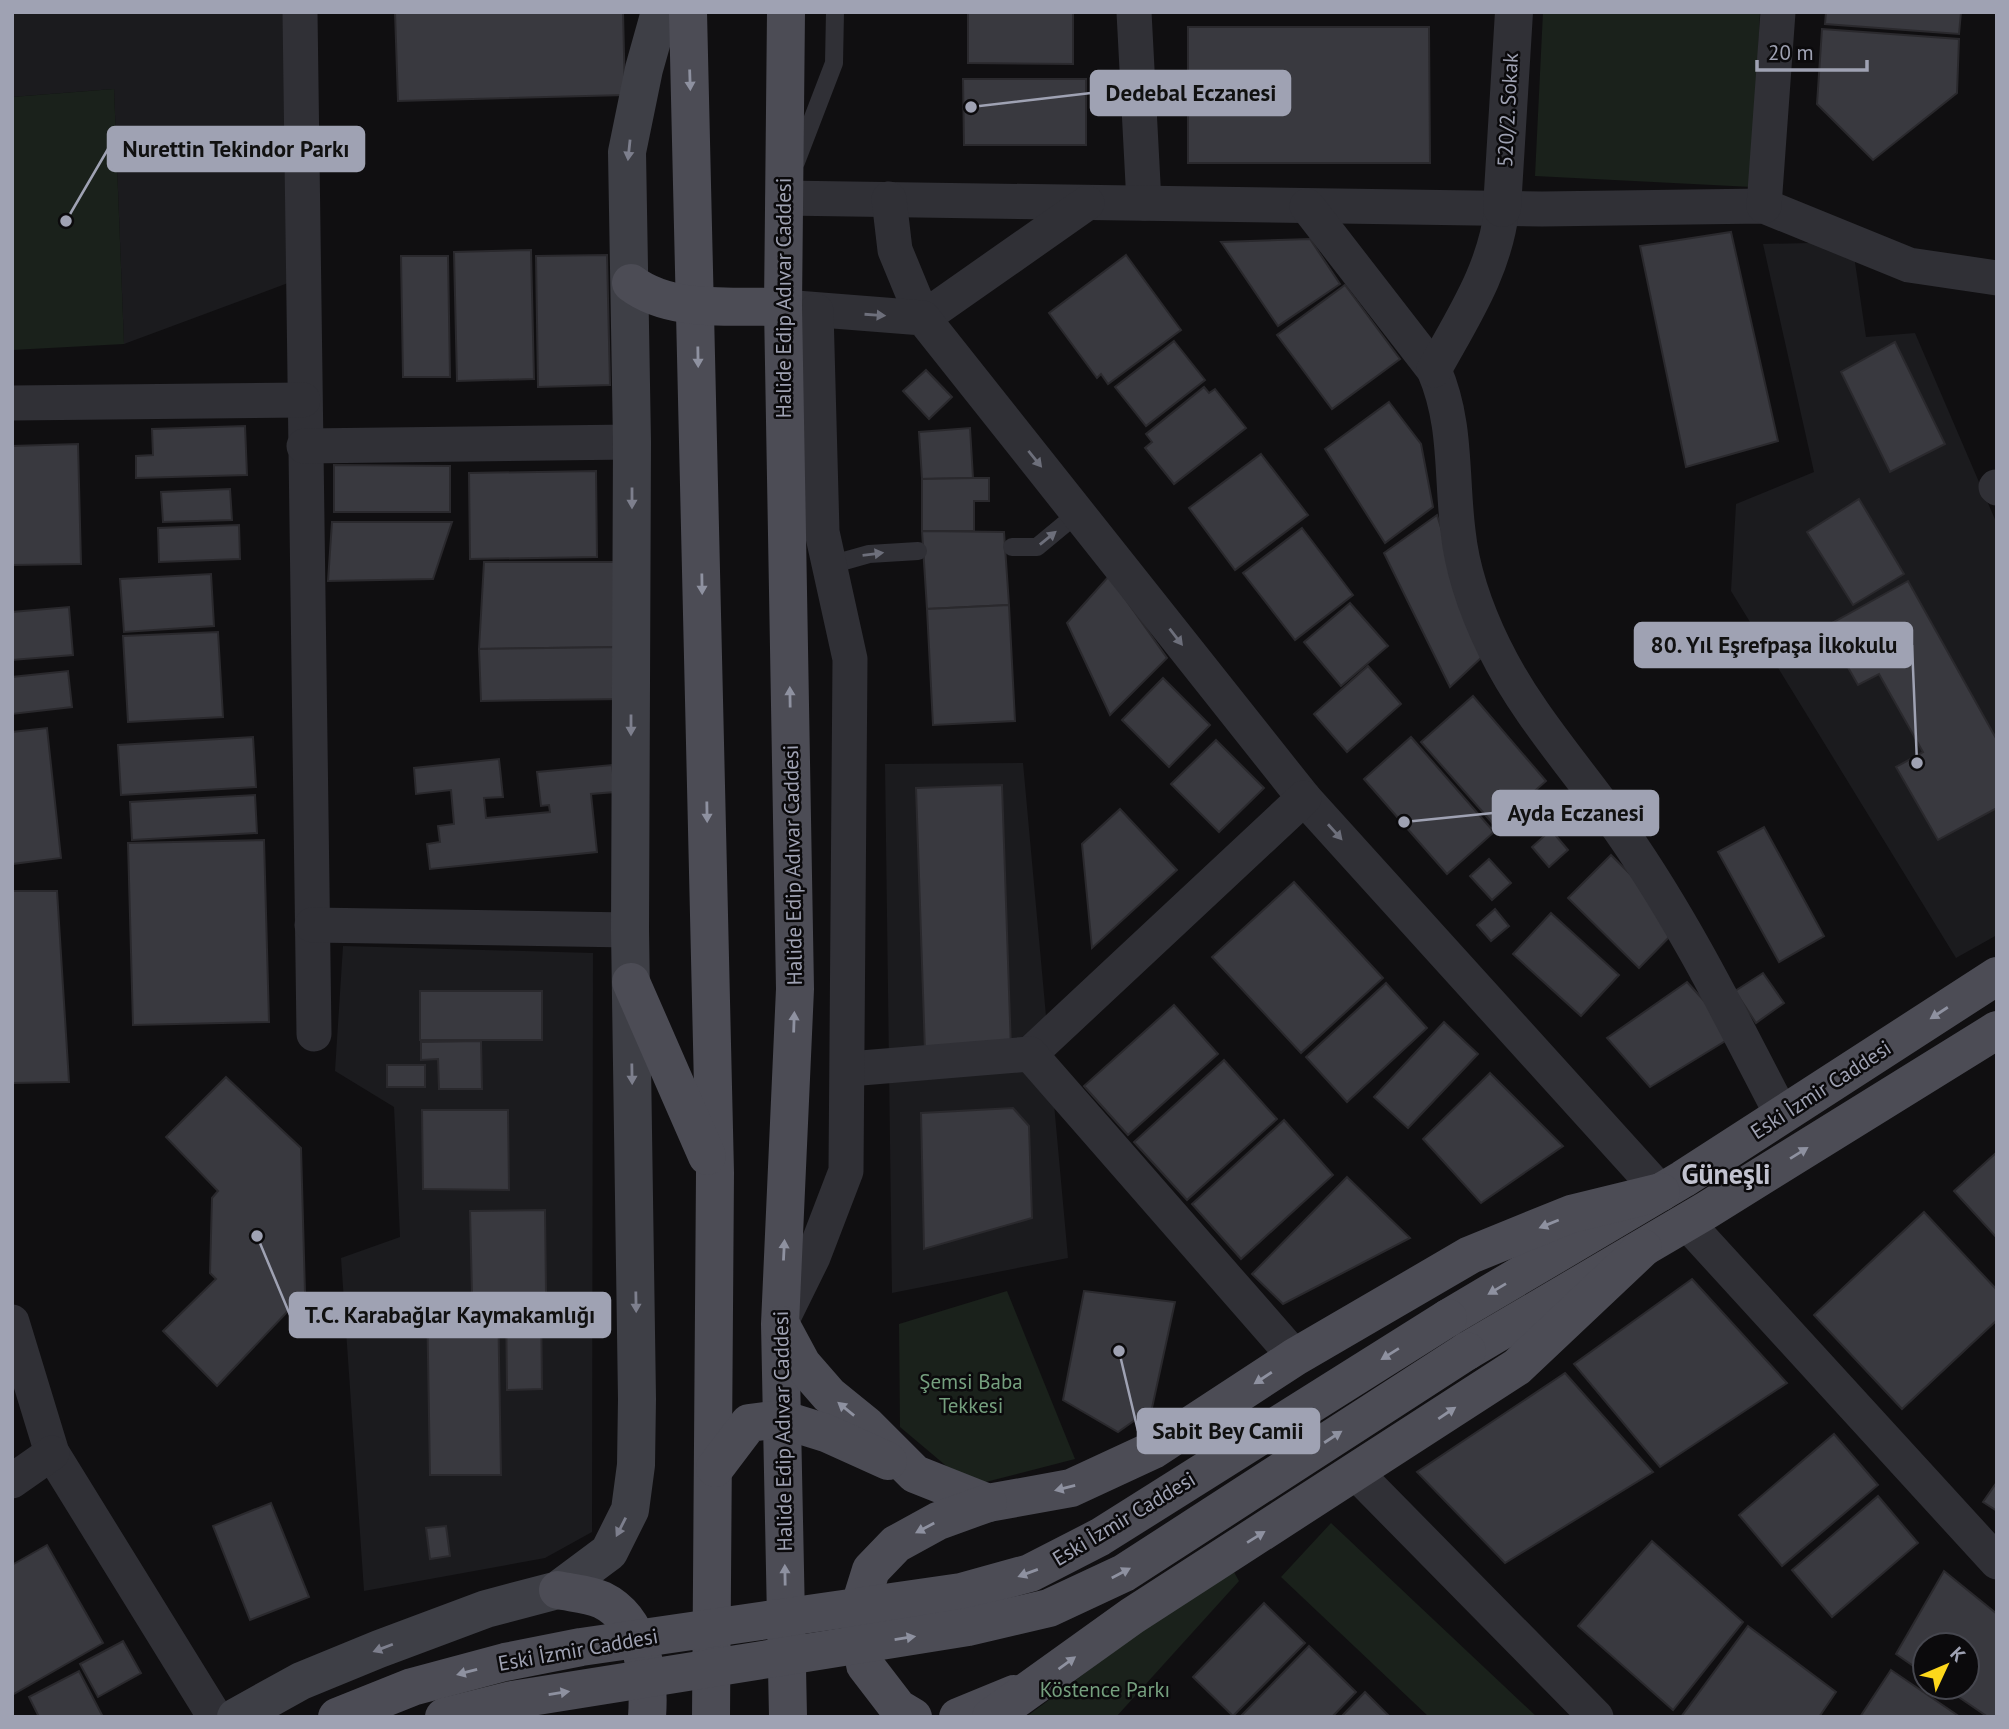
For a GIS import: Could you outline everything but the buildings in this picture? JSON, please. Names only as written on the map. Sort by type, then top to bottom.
[{"type":"main road","points":[[236,1717],[301,1681],[379,1649],[486,1609],[558,1590],[609,1552],[630,1510],[635,1477],[637,1399],[630,930],[632,442],[627,152],[644,69],[660,12]]},
{"type":"main road","points":[[688,12],[715,1173],[715,1468],[711,1717]]},
{"type":"main road","name":"Halide Edip Adıvar Caddesi","points":[[786,12],[783,198],[800,309],[795,989],[780,1324],[788,1717]]},
{"type":"main road","points":[[631,283],[648,296],[671,303],[800,309]]},
{"type":"main road","name":"Eski İzmir Caddesi","points":[[337,1717],[412,1687],[505,1662],[581,1647],[961,1592],[1030,1573],[1100,1537],[1448,1318],[1661,1192],[1997,976]]},
{"type":"main road","points":[[631,982],[715,1173]]},
{"type":"main road","name":"Eski İzmir Caddesi","points":[[444,1717],[512,1700],[968,1628],[1049,1608],[1124,1573],[1467,1351],[1686,1222],[1997,1030]]},
{"type":"main road","points":[[913,1717],[898,1708],[865,1665],[861,1602],[871,1570],[896,1544],[938,1521],[988,1503],[1071,1488],[1153,1450],[1295,1357],[1470,1255],[1571,1214],[1661,1192]]},
{"type":"main road","points":[[991,1717],[1132,1616],[1517,1367],[1643,1248]]},
{"type":"main road","points":[[780,1324],[802,1364],[829,1395],[866,1425],[915,1474]]},
{"type":"main road","points":[[715,1468],[749,1423],[781,1419],[826,1433],[915,1474],[988,1503]]},
{"type":"main road","points":[[558,1590],[601,1599],[623,1615],[641,1647],[647,1717]]},
{"type":"main road","points":[[958,1717],[1033,1687]]},
{"type":"street","points":[[300,12],[303,400],[314,1034]]},
{"type":"street","points":[[1134,12],[1144,203]]},
{"type":"street","name":"520/2. Sokak","points":[[1502,208],[1514,12]]},
{"type":"street","points":[[1763,206],[1778,12]]},
{"type":"street","points":[[783,198],[1502,208],[1763,206],[1909,265],[1997,278]]},
{"type":"street","points":[[890,200],[895,250],[923,318],[1304,799],[1661,1192]]},
{"type":"street","points":[[780,1324],[814,1256],[846,1171],[849,1069],[850,659],[822,532],[800,309],[923,318],[1087,202]]},
{"type":"street","points":[[1307,206],[1434,370],[1450,418],[1460,542],[1476,604],[1494,647],[1530,707],[1623,834],[1684,926],[1782,1115]]},
{"type":"street","points":[[1434,370],[1488,270],[1499,238],[1502,208]]},
{"type":"street","points":[[12,403],[303,400]]},
{"type":"street","points":[[304,446],[632,442]]},
{"type":"street","points":[[849,1069],[1030,1054],[1304,799]]},
{"type":"street","points":[[312,925],[630,930]]},
{"type":"street","points":[[1030,1054],[1295,1357]]},
{"type":"street","points":[[1686,1222],[1997,1562]]},
{"type":"street","points":[[12,1322],[52,1453],[215,1717]]},
{"type":"street","points":[[12,1481],[52,1453]]},
{"type":"street","points":[[1356,1473],[1596,1717]]},
{"type":"lane","points":[[783,198],[834,63],[835,12]]},
{"type":"lane","points":[[1012,547],[1037,547],[1078,513]]},
{"type":"lane","points":[[830,565],[869,554],[918,551]]},
{"type":"shaded area","points":[[12,12],[289,12],[296,280],[124,344],[114,89],[12,97]]},
{"type":"shaded area","points":[[1852,242],[1866,337],[1915,333],[1997,524],[1997,935],[1956,958],[1731,591],[1736,504],[1814,472],[1763,244]]},
{"type":"shaded area","points":[[1023,763],[1068,1258],[892,1293],[885,764]]},
{"type":"shaded area","points":[[343,946],[593,953],[592,1532],[545,1558],[364,1591],[341,1258],[400,1237],[394,1107],[335,1071]]},
{"type":"green space","points":[[1543,12],[1760,12],[1752,187],[1535,176]]},
{"type":"green space","points":[[114,89],[124,344],[12,350],[12,97]]},
{"type":"green space","name":"Şemsi Baba Tekkesi","points":[[1007,1291],[1075,1459],[970,1486],[900,1427],[899,1324]]},
{"type":"green space","points":[[1331,1523],[1537,1717],[1429,1717],[1281,1577]]},
{"type":"green space","name":"Köstence Parkı","points":[[1230,1565],[1239,1581],[1116,1717],[1026,1717]]},
{"type":"place","name":"Dedebal Eczanesi","points":[[971,107]]},
{"type":"place","name":"Nurettin Tekindor Parkı","points":[[66,221]]},
{"type":"place","name":"80. Yıl Eşrefpaşa İlkokulu","points":[[1917,763]]},
{"type":"place","name":"Ayda Eczanesi","points":[[1404,822]]},
{"type":"place","name":"T.C. Karabağlar Kaymakamlığı","points":[[257,1236]]},
{"type":"place","name":"Sabit Bey Camii","points":[[1119,1351]]},
{"type":"district","name":"Güneşli","points":[[1726,1174]]}]
